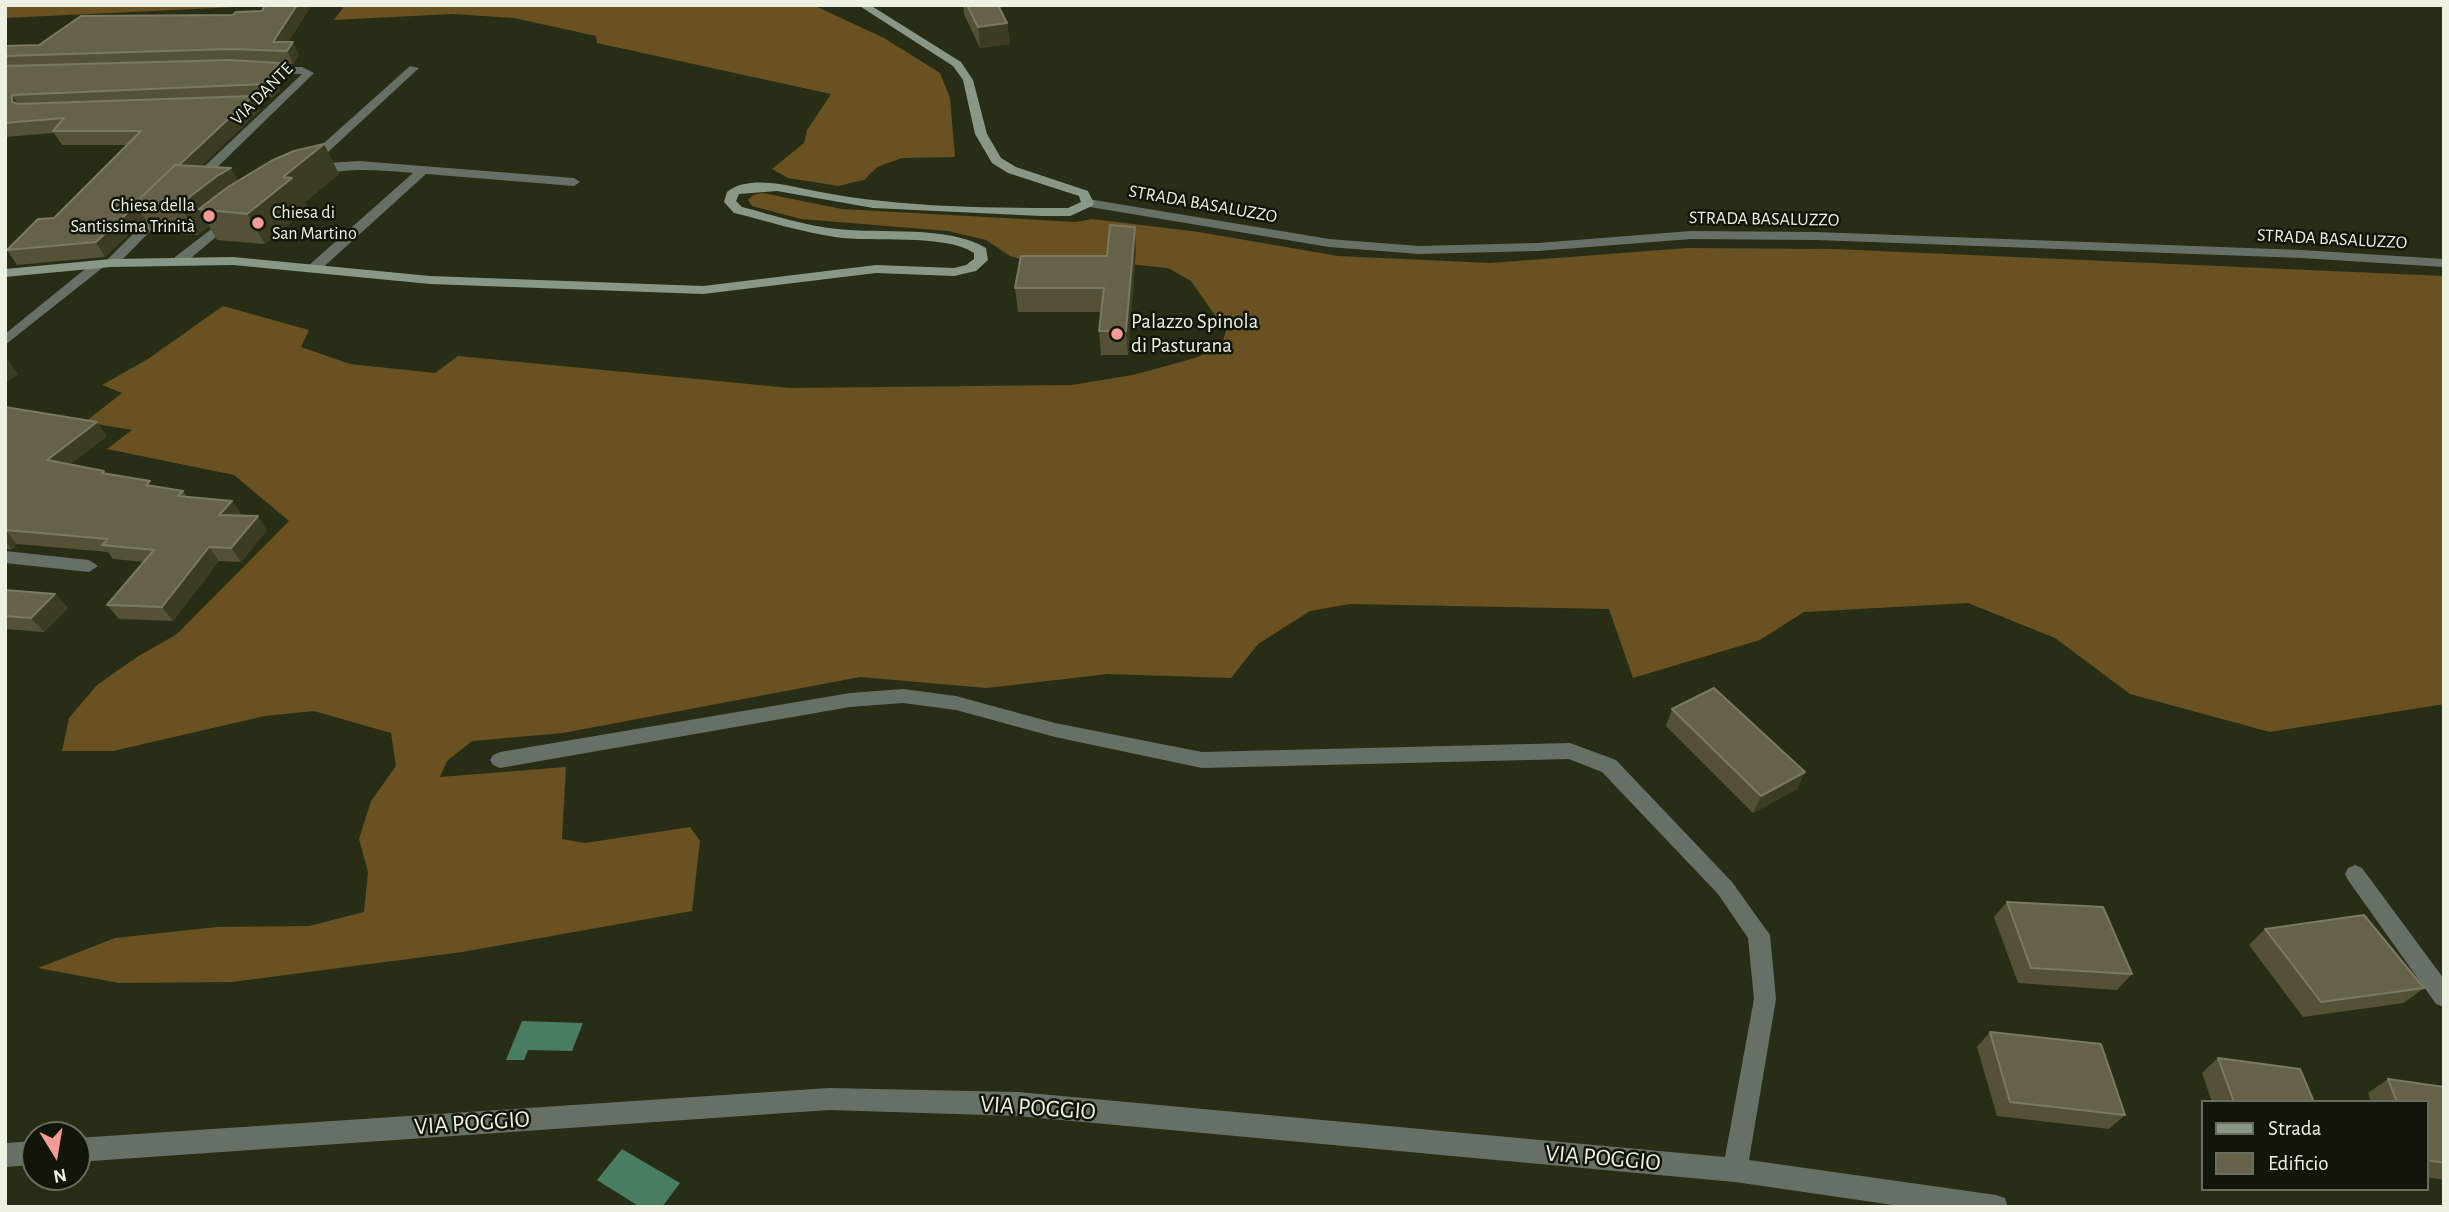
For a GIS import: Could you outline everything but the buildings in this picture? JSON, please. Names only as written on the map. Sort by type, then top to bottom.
[{"type":"main road","points":[[5,273],[180,260],[270,263],[430,280],[703,290],[876,269],[954,272],[977,265],[981,260],[981,251],[971,244],[942,239],[835,233],[809,229],[738,209],[730,202],[731,197],[733,192],[742,189],[771,186],[848,202],[1057,213],[1070,212],[1088,203],[1084,194],[1012,170],[996,160],[981,134],[968,80],[957,64],[863,5]]},
{"type":"street","name":"VIA DANTE","points":[[183,192],[309,75],[308,71],[250,68]]},
{"type":"street","points":[[414,68],[300,174],[340,165],[574,182]]},
{"type":"street","points":[[253,103],[281,103]]},
{"type":"street","points":[[313,268],[422,171]]},
{"type":"street","points":[[5,341],[106,264],[173,201]]},
{"type":"street","name":"STRADA BASALUZZO","points":[[1088,203],[1329,243],[1419,250],[1538,247],[1691,235],[1816,236],[2302,254],[2444,264]]},
{"type":"street","points":[[180,260],[243,208]]},
{"type":"street","points":[[5,557],[89,566]]},
{"type":"street","points":[[500,760],[850,700],[903,696],[956,703],[1055,730],[1202,760],[1570,751],[1609,765],[1725,888],[1759,935],[1765,999],[1735,1170]]},
{"type":"street","points":[[2355,874],[2444,998]]},
{"type":"street","name":"VIA POGGIO","points":[[91,1149],[829,1099],[1018,1104],[1735,1170],[1996,1207]]},
{"type":"shaded area","points":[[5,5],[278,5],[5,18]]},
{"type":"shaded area","points":[[345,5],[813,5],[884,38],[940,73],[950,98],[955,157],[902,158],[877,167],[864,180],[838,186],[788,178],[772,169],[804,143],[807,130],[831,94],[597,43],[596,36],[514,18],[453,14],[334,20]]},
{"type":"shaded area","points":[[763,193],[842,209],[1076,222],[1092,219],[1199,232],[1338,256],[1490,263],[1688,248],[1834,249],[2444,276],[2444,704],[2270,732],[2130,694],[2055,638],[1968,603],[1804,612],[1760,640],[1633,678],[1609,609],[1350,604],[1310,611],[1258,644],[1231,678],[1108,674],[987,688],[860,677],[563,733],[472,741],[447,761],[440,777],[566,767],[562,839],[585,843],[690,827],[700,841],[692,911],[462,952],[232,982],[119,983],[38,968],[115,938],[217,927],[309,926],[364,912],[368,872],[359,839],[371,801],[396,766],[391,733],[314,711],[265,716],[113,751],[62,751],[69,718],[97,685],[137,657],[177,634],[289,521],[234,475],[107,449],[132,430],[85,422],[122,393],[102,385],[148,359],[223,306],[309,330],[301,347],[350,364],[435,373],[458,356],[790,388],[1072,385],[1133,375],[1195,358],[1221,347],[1226,331],[1191,281],[1168,268],[1118,263],[1037,264],[1010,256],[986,240],[948,231],[801,219],[752,206],[748,200],[753,195]]},
{"type":"shaded area","points":[[522,1021],[583,1023],[572,1051],[528,1050],[524,1060],[506,1060]]},
{"type":"shaded area","points":[[622,1149],[680,1183],[662,1207],[640,1207],[597,1180]]},
{"type":"place","name":"Chiesa della Santissima Trinità","points":[[209,216]]},
{"type":"place","name":"Chiesa di San Martino","points":[[258,223]]},
{"type":"place","name":"Palazzo Spinola di Pasturana","points":[[1117,334]]}]
